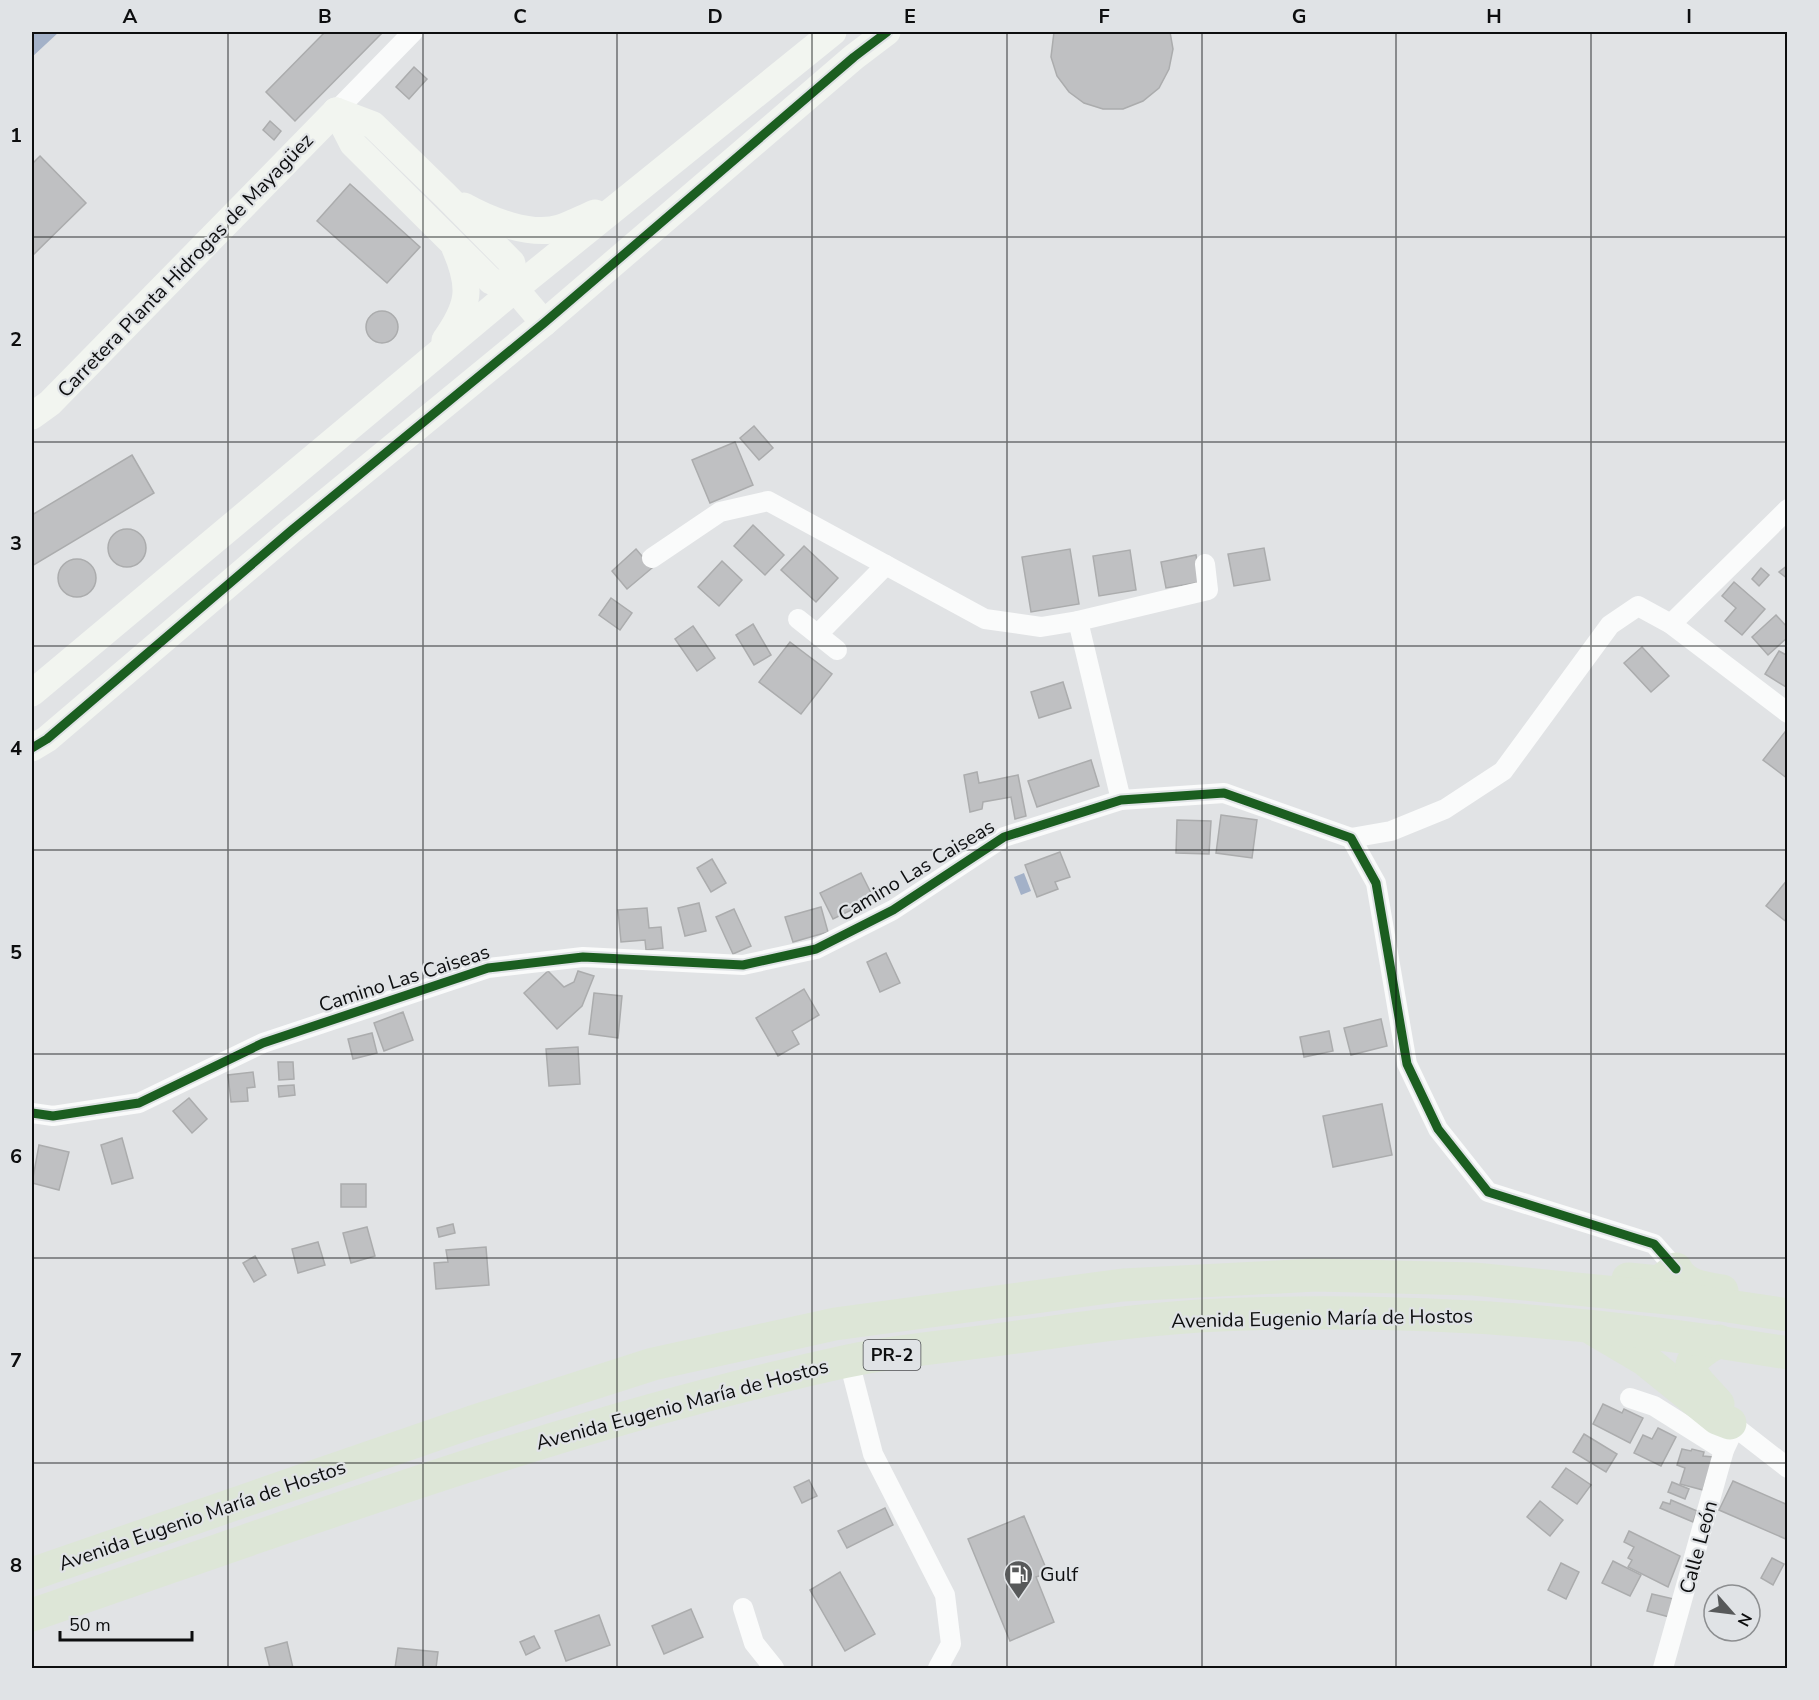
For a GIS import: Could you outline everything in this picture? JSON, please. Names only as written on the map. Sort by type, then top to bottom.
[{"type":"highway","points":[[1545,1285],[1574,1275],[1659,1282],[1676,1269],[1680,1276],[1698,1286],[1761,1298],[1788,1308]]},
{"type":"highway","name":"Avenida Eugenio María de Hostos","points":[[32,1574],[429,1437],[653,1364],[835,1324],[1124,1285],[1316,1275],[1474,1279],[1545,1285],[1688,1300],[1788,1315]]},
{"type":"highway","name":"Avenida Eugenio María de Hostos","points":[[32,1615],[478,1460],[674,1402],[849,1361],[1122,1323],[1218,1315],[1444,1314],[1587,1324],[1719,1341],[1788,1353]]},
{"type":"highway","points":[[1587,1324],[1644,1359],[1717,1418],[1729,1433]]},
{"type":"highway","points":[[1719,1341],[1694,1356],[1692,1374],[1729,1433]]},
{"type":"street","points":[[336,111],[414,32]]},
{"type":"street","points":[[32,693],[515,289],[833,32]]},
{"type":"street","points":[[32,748],[46,739],[283,537],[544,323],[854,57],[887,32]]},
{"type":"street","points":[[336,111],[373,125],[446,196],[512,263],[515,289]]},
{"type":"street","points":[[336,111],[352,144],[491,281],[515,289],[544,323]]},
{"type":"street","name":"Carretera Planta Hidrogas de Mayagüez","points":[[32,416],[50,403],[336,111]]},
{"type":"street","points":[[446,196],[488,219],[524,228],[558,229],[626,199]]},
{"type":"street","points":[[431,360],[460,319],[467,294],[466,274],[452,242]]},
{"type":"street","points":[[652,558],[720,512],[768,501],[985,619],[1041,627],[1078,621],[1208,590],[1205,564]]},
{"type":"street","points":[[1671,624],[1788,509]]},
{"type":"street","points":[[819,633],[886,565]]},
{"type":"street","points":[[1676,1269],[1654,1244],[1488,1192],[1438,1129],[1407,1064],[1376,883],[1352,838],[1390,831],[1445,809],[1503,771],[1610,626],[1638,606],[1671,624],[1788,713]]},
{"type":"street","points":[[798,619],[819,633],[837,650]]},
{"type":"street","points":[[1078,621],[1121,800]]},
{"type":"street","name":"Camino Las Caiseas","points":[[32,1113],[53,1116],[139,1103],[263,1043],[488,968],[583,957],[743,965],[816,949],[893,910],[1004,837],[1121,800],[1224,793],[1352,838]]},
{"type":"street","points":[[849,1361],[873,1454],[945,1595],[951,1644],[938,1668]]},
{"type":"street","points":[[1630,1398],[1729,1433],[1788,1468]]},
{"type":"street","name":"Calle León","points":[[1663,1668],[1729,1433]]},
{"type":"street","points":[[743,1608],[754,1643],[774,1668]]},
{"type":"water","points":[[32,32],[59,32],[32,57]]},
{"type":"water","points":[[1024,873],[1031,891],[1021,895],[1014,877]]},
{"type":"building","points":[[325,32],[383,32],[295,121],[266,92]]},
{"type":"building","points":[[1054,32],[1170,32],[1173,49],[1169,69],[1159,88],[1143,101],[1123,109],[1103,109],[1084,103],[1069,92],[1057,76],[1051,57]]},
{"type":"building","points":[[414,67],[427,79],[409,99],[396,87]]},
{"type":"building","points":[[270,121],[281,131],[274,140],[263,130]]},
{"type":"building","points":[[40,156],[86,203],[32,256],[32,164]]},
{"type":"building","points":[[350,184],[420,247],[387,283],[317,221]]},
{"type":"building","points":[[382,311],[393,316],[398,327],[393,338],[382,343],[371,338],[366,327],[371,316]]},
{"type":"building","points":[[754,426],[773,448],[759,460],[740,438]]},
{"type":"building","points":[[735,442],[753,485],[710,503],[692,460]]},
{"type":"building","points":[[132,455],[154,493],[32,566],[32,515]]},
{"type":"building","points":[[753,525],[784,555],[765,575],[734,546]]},
{"type":"building","points":[[127,529],[140,535],[146,548],[140,561],[127,567],[114,561],[108,548],[114,535]]},
{"type":"building","points":[[804,546],[838,578],[816,602],[781,570]]},
{"type":"building","points":[[1264,548],[1270,580],[1234,586],[1228,554]]},
{"type":"building","points":[[636,549],[652,568],[627,589],[612,571]]},
{"type":"building","points":[[1070,549],[1079,604],[1031,612],[1022,557]]},
{"type":"building","points":[[1130,550],[1136,590],[1099,596],[1093,556]]},
{"type":"building","points":[[1196,555],[1201,582],[1166,588],[1161,562]]},
{"type":"building","points":[[77,559],[91,564],[96,578],[91,592],[77,597],[63,592],[58,578],[63,564]]},
{"type":"building","points":[[722,561],[742,580],[719,606],[698,587]]},
{"type":"building","points":[[1788,565],[1788,579],[1779,572]]},
{"type":"building","points":[[1761,568],[1769,575],[1759,586],[1752,579]]},
{"type":"building","points":[[1734,582],[1765,609],[1742,635],[1725,621],[1736,608],[1722,596]]},
{"type":"building","points":[[611,598],[632,613],[620,630],[599,615]]},
{"type":"building","points":[[1776,615],[1788,628],[1788,637],[1768,655],[1752,637]]},
{"type":"building","points":[[753,624],[771,655],[754,665],[736,635]]},
{"type":"building","points":[[693,626],[715,658],[697,671],[675,639]]},
{"type":"building","points":[[790,642],[832,674],[801,714],[759,682]]},
{"type":"building","points":[[1642,647],[1669,676],[1651,692],[1624,663]]},
{"type":"building","points":[[1779,651],[1788,656],[1786,687],[1765,674]]},
{"type":"building","points":[[1063,682],[1071,708],[1039,718],[1031,692]]},
{"type":"building","points":[[1785,732],[1788,734],[1788,779],[1763,760]]},
{"type":"building","points":[[1091,760],[1099,786],[1037,807],[1028,781]]},
{"type":"building","points":[[977,772],[979,783],[1018,775],[1026,816],[1015,819],[1011,797],[983,802],[982,809],[970,812],[964,775]]},
{"type":"building","points":[[1221,815],[1257,820],[1252,858],[1216,853]]},
{"type":"building","points":[[1177,820],[1211,821],[1209,854],[1176,853]]},
{"type":"building","points":[[1060,852],[1070,877],[1055,882],[1058,889],[1037,897],[1025,865]]},
{"type":"building","points":[[712,859],[726,883],[711,892],[697,868]]},
{"type":"building","points":[[861,873],[874,899],[833,919],[820,893]]},
{"type":"building","points":[[1788,879],[1788,923],[1766,906]]},
{"type":"building","points":[[699,903],[706,931],[685,936],[678,908]]},
{"type":"building","points":[[821,907],[828,932],[793,942],[785,917]]},
{"type":"building","points":[[647,908],[649,928],[661,927],[663,948],[646,950],[645,940],[621,942],[618,910]]},
{"type":"building","points":[[734,909],[751,946],[733,954],[716,917]]},
{"type":"building","points":[[886,953],[900,983],[880,992],[867,962]]},
{"type":"building","points":[[548,971],[564,987],[574,982],[578,971],[594,976],[582,1006],[557,1029],[524,993]]},
{"type":"building","points":[[804,989],[819,1015],[792,1031],[799,1044],[778,1056],[756,1018]]},
{"type":"building","points":[[594,993],[622,996],[618,1038],[589,1034]]},
{"type":"building","points":[[403,1012],[413,1040],[384,1051],[374,1023]]},
{"type":"building","points":[[1381,1019],[1387,1046],[1351,1055],[1344,1028]]},
{"type":"building","points":[[1329,1031],[1333,1051],[1304,1057],[1300,1037]]},
{"type":"building","points":[[372,1033],[377,1053],[353,1059],[348,1039]]},
{"type":"building","points":[[578,1047],[580,1084],[549,1086],[546,1049]]},
{"type":"building","points":[[278,1062],[293,1062],[294,1079],[279,1080]]},
{"type":"building","points":[[253,1072],[255,1087],[247,1088],[248,1101],[231,1102],[228,1075]]},
{"type":"building","points":[[294,1085],[295,1095],[279,1097],[278,1086]]},
{"type":"building","points":[[189,1098],[207,1119],[192,1133],[173,1111]]},
{"type":"building","points":[[1382,1104],[1392,1155],[1333,1167],[1323,1116]]},
{"type":"building","points":[[122,1138],[133,1178],[112,1184],[101,1145]]},
{"type":"building","points":[[39,1145],[69,1152],[59,1190],[32,1183]]},
{"type":"building","points":[[341,1184],[366,1184],[366,1207],[341,1207]]},
{"type":"building","points":[[453,1224],[455,1233],[439,1237],[437,1228]]},
{"type":"building","points":[[367,1227],[375,1256],[351,1263],[343,1233]]},
{"type":"building","points":[[318,1242],[325,1265],[298,1273],[292,1249]]},
{"type":"building","points":[[486,1247],[489,1285],[436,1289],[434,1263],[448,1262],[446,1250]]},
{"type":"building","points":[[255,1256],[266,1275],[254,1282],[243,1263]]},
{"type":"building","points":[[1603,1404],[1622,1413],[1624,1409],[1643,1418],[1630,1443],[1593,1424]]},
{"type":"building","points":[[1658,1428],[1676,1437],[1661,1466],[1634,1453],[1643,1435],[1652,1439]]},
{"type":"building","points":[[1584,1434],[1617,1454],[1606,1472],[1573,1452]]},
{"type":"building","points":[[1682,1449],[1704,1452],[1703,1456],[1713,1457],[1703,1490],[1680,1484],[1685,1468],[1677,1465]]},
{"type":"building","points":[[1566,1468],[1591,1485],[1577,1504],[1552,1487]]},
{"type":"building","points":[[809,1480],[817,1496],[802,1503],[794,1487]]},
{"type":"building","points":[[1733,1481],[1788,1505],[1788,1540],[1719,1510]]},
{"type":"building","points":[[1672,1482],[1689,1489],[1685,1499],[1668,1492]]},
{"type":"building","points":[[1671,1500],[1697,1511],[1693,1522],[1660,1508],[1663,1502],[1670,1504]]},
{"type":"building","points":[[1540,1501],[1563,1520],[1550,1536],[1527,1517]]},
{"type":"building","points":[[885,1508],[893,1525],[847,1548],[838,1531]]},
{"type":"building","name":"Gulf","points":[[1024,1516],[1048,1573],[1036,1577],[1054,1622],[1010,1641],[968,1539]]},
{"type":"building","points":[[1629,1531],[1680,1556],[1668,1587],[1628,1567],[1632,1560],[1628,1558],[1634,1547],[1624,1542]]},
{"type":"building","points":[[1772,1558],[1784,1564],[1773,1585],[1761,1578]]},
{"type":"building","points":[[1613,1561],[1641,1575],[1630,1596],[1602,1583]]},
{"type":"building","points":[[1561,1563],[1579,1572],[1566,1599],[1548,1590]]},
{"type":"building","points":[[840,1572],[875,1634],[845,1651],[810,1590]]},
{"type":"building","points":[[1652,1594],[1678,1600],[1673,1618],[1647,1611]]},
{"type":"building","points":[[691,1609],[703,1637],[664,1654],[652,1626]]},
{"type":"building","points":[[599,1615],[610,1645],[566,1661],[555,1631]]},
{"type":"building","points":[[534,1636],[540,1648],[526,1655],[520,1642]]},
{"type":"building","points":[[287,1642],[293,1668],[270,1668],[265,1648]]},
{"type":"building","points":[[398,1648],[438,1652],[436,1668],[395,1668]]},
{"type":"cycle path","points":[[32,748],[47,739],[292,530],[544,323],[854,57],[887,32]]},
{"type":"cycle path","points":[[32,1113],[53,1116],[139,1103],[263,1043],[488,968],[583,957],[743,965],[816,949],[893,910],[1004,837],[1121,800],[1224,793],[1351,838],[1376,883],[1407,1064],[1438,1129],[1488,1192],[1654,1244],[1676,1269]]},
{"type":"place","name":"Gulf","points":[[1019,1600]]}]
